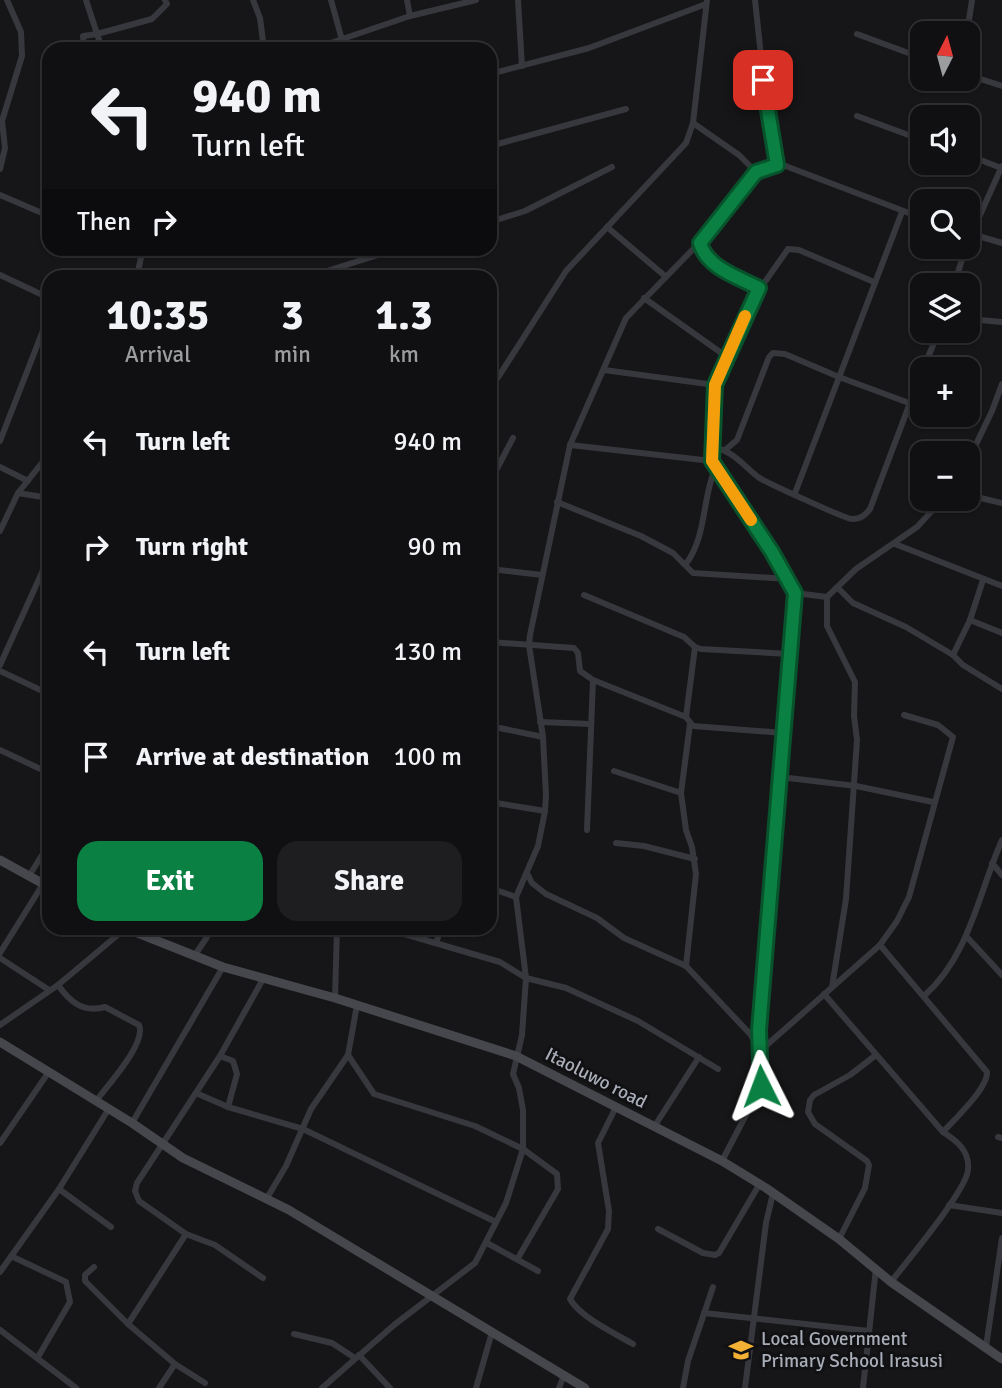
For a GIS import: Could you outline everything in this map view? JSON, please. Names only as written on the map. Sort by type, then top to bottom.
[{"type":"street","points":[[0,169],[5,148],[2,121],[22,56],[21,32],[7,0]]},
{"type":"street","points":[[86,0],[100,42]]},
{"type":"street","points":[[83,42],[83,36],[152,19],[167,4],[166,0]]},
{"type":"street","points":[[253,0],[260,18],[263,42]]},
{"type":"street","points":[[331,0],[342,40]]},
{"type":"street","points":[[407,0],[410,16]]},
{"type":"street","points":[[336,42],[410,16],[477,0]]},
{"type":"street","points":[[518,0],[522,66]]},
{"type":"street","points":[[755,0],[767,111],[777,165]]},
{"type":"street","points":[[969,21],[972,0]]},
{"type":"street","points":[[497,73],[589,48],[707,2],[693,123],[686,143],[566,271],[497,378]]},
{"type":"street","points":[[857,34],[910,54]]},
{"type":"street","points":[[980,79],[1002,86]]},
{"type":"street","points":[[497,144],[626,108]]},
{"type":"street","points":[[858,116],[910,136]]},
{"type":"street","points":[[693,123],[739,155],[756,172]]},
{"type":"street","points":[[980,159],[1001,167],[980,211]]},
{"type":"street","points":[[321,1388],[432,1295],[475,1263],[506,1203],[523,1149],[523,1110],[513,1074],[522,1035],[526,978],[516,897],[538,846],[545,811],[543,737],[529,645],[570,445],[626,317],[700,243],[756,172],[783,165],[910,214]]},
{"type":"street","points":[[497,220],[524,211],[612,167]]},
{"type":"street","points":[[0,195],[42,213]]},
{"type":"street","points":[[795,493],[902,212]]},
{"type":"street","points":[[607,227],[665,276]]},
{"type":"street","points":[[980,237],[1002,243]]},
{"type":"street","points":[[700,243],[712,263],[759,288]]},
{"type":"street","points":[[686,564],[692,556],[701,531],[714,463],[715,385],[759,288],[788,249],[799,250],[874,282]]},
{"type":"street","points":[[332,270],[376,256]]},
{"type":"street","points":[[0,275],[42,295]]},
{"type":"street","points":[[644,298],[727,357]]},
{"type":"street","points":[[980,320],[1002,322]]},
{"type":"street","points":[[0,441],[42,333]]},
{"type":"street","points":[[713,447],[726,450],[759,478],[848,519],[863,516],[870,509],[909,403],[785,354],[773,353],[769,357],[737,440],[726,450]]},
{"type":"street","points":[[604,370],[715,385]]},
{"type":"street","points":[[978,441],[1002,384]]},
{"type":"street","points":[[992,411],[1002,413]]},
{"type":"street","points":[[497,469],[513,438]]},
{"type":"street","points":[[570,445],[714,463],[789,579],[795,593],[759,1052],[761,1086],[722,1161]]},
{"type":"street","points":[[0,531],[18,493],[42,463]]},
{"type":"street","points":[[0,467],[28,481]]},
{"type":"street","points":[[18,493],[42,497]]},
{"type":"street","points":[[980,498],[1002,503]]},
{"type":"street","points":[[557,502],[673,553],[694,573],[700,575],[789,579]]},
{"type":"street","points":[[795,593],[827,597],[856,569],[895,544],[932,511]]},
{"type":"street","points":[[895,544],[1002,586]]},
{"type":"street","points":[[497,570],[542,575]]},
{"type":"street","points":[[0,665],[42,572]]},
{"type":"street","points":[[953,655],[970,620],[983,580]]},
{"type":"street","points":[[838,588],[853,603],[905,627],[953,655],[963,666],[1002,689]]},
{"type":"street","points":[[584,595],[684,637],[695,647],[790,654]]},
{"type":"street","points":[[827,597],[827,626],[855,682],[854,716],[857,740],[856,786],[846,899],[832,986]]},
{"type":"street","points":[[970,620],[1002,634]]},
{"type":"street","points":[[497,643],[574,648],[578,653],[580,671],[593,680],[687,720],[697,727],[784,733]]},
{"type":"street","points":[[686,966],[696,874],[681,793],[695,647]]},
{"type":"street","points":[[0,671],[42,691]]},
{"type":"street","points":[[587,830],[593,680]]},
{"type":"street","points":[[759,1052],[880,945],[897,921],[909,897],[953,737],[938,725],[904,715]]},
{"type":"street","points":[[540,722],[591,724]]},
{"type":"street","points":[[497,727],[543,737]]},
{"type":"street","points":[[0,751],[42,770]]},
{"type":"street","points":[[614,771],[681,793]]},
{"type":"street","points":[[780,777],[856,786],[933,802]]},
{"type":"street","points":[[497,803],[545,811]]},
{"type":"street","points":[[924,996],[946,973],[967,937],[1002,840]]},
{"type":"street","points":[[615,843],[645,846],[695,859]]},
{"type":"street","points":[[29,876],[42,855]]},
{"type":"street","points":[[0,860],[42,884]]},
{"type":"street","points":[[992,863],[1002,875]]},
{"type":"street","points":[[527,873],[532,883],[546,894],[597,918],[624,938],[686,966],[751,1035],[759,1052]]},
{"type":"street","points":[[497,890],[516,897]]},
{"type":"street","points":[[42,892],[0,955],[49,990]]},
{"type":"street","points":[[0,1025],[58,985],[118,935]]},
{"type":"street","name":"Itaoluwo road","points":[[144,935],[223,967],[335,998],[516,1056],[722,1161],[839,1239],[891,1282],[1002,1359]]},
{"type":"street","points":[[195,955],[208,935]]},
{"type":"street","points":[[335,998],[337,935]]},
{"type":"street","points":[[408,935],[500,962],[526,978],[566,988],[638,1021],[718,1069]]},
{"type":"street","points":[[436,943],[439,935]]},
{"type":"street","points":[[967,937],[1002,975]]},
{"type":"street","points":[[880,945],[988,1076],[943,1132]]},
{"type":"street","points":[[132,1123],[223,967]]},
{"type":"street","points":[[263,979],[220,1056],[137,1183],[135,1191],[139,1201],[186,1234],[215,1245],[263,1278]]},
{"type":"street","points":[[58,985],[77,1006],[94,1010],[105,1007],[139,1024],[141,1028],[140,1038],[96,1101]]},
{"type":"street","points":[[824,994],[943,1132],[960,1143],[967,1156],[965,1178],[949,1205],[891,1282]]},
{"type":"street","points":[[267,1198],[286,1166],[311,1108],[348,1055],[358,1005]]},
{"type":"street","points":[[0,1042],[163,1142],[183,1158],[267,1198],[585,1388]]},
{"type":"street","points":[[348,1055],[374,1094],[475,1126],[523,1149],[554,1171],[559,1180],[558,1189],[518,1258]]},
{"type":"street","points":[[839,1239],[865,1188],[869,1166],[867,1161],[810,1119],[809,1107],[814,1095],[850,1075],[876,1055]]},
{"type":"street","points":[[220,1056],[233,1060],[237,1070],[228,1107]]},
{"type":"street","points":[[654,1127],[699,1057]]},
{"type":"street","points":[[0,1143],[48,1073]]},
{"type":"street","points":[[196,1093],[228,1107],[303,1129],[496,1222]]},
{"type":"street","points":[[616,1107],[598,1143],[609,1210],[608,1229],[570,1299],[575,1306],[604,1327],[633,1344]]},
{"type":"street","points":[[0,1272],[59,1189],[108,1110]]},
{"type":"street","points":[[658,1229],[704,1253],[715,1255],[719,1253],[759,1185]]},
{"type":"street","points":[[59,1189],[111,1227]]},
{"type":"street","points":[[745,1388],[752,1318],[773,1193]]},
{"type":"street","points":[[949,1205],[1002,1213]]},
{"type":"street","points":[[128,1324],[186,1234]]},
{"type":"street","points":[[986,1347],[1002,1238]]},
{"type":"street","points":[[487,1243],[518,1258],[538,1272]]},
{"type":"street","points":[[11,1256],[66,1282],[70,1302],[38,1357]]},
{"type":"street","points":[[94,1267],[85,1275],[85,1281],[128,1324],[175,1364],[205,1383]]},
{"type":"street","points":[[863,1388],[876,1268]]},
{"type":"street","points":[[683,1388],[688,1361],[713,1287]]},
{"type":"street","points":[[705,1313],[869,1331]]},
{"type":"street","points":[[0,1330],[76,1388]]},
{"type":"street","points":[[476,1388],[492,1332]]},
{"type":"street","points":[[294,1334],[332,1343],[357,1357],[390,1388]]},
{"type":"street","points":[[159,1388],[175,1364]]},
{"type":"street","points":[[559,1388],[564,1375]]},
{"type":"slow traffic","points":[[745,316],[715,385],[712,461],[751,520]]},
{"type":"place","name":"Local Government Primary School Irasusi","points":[[741,1350]]},
{"type":"route","points":[[761,1086],[759,1030],[795,593],[789,579],[712,461],[715,385],[759,288],[712,263],[700,243],[756,172],[777,165],[763,80]]}]
